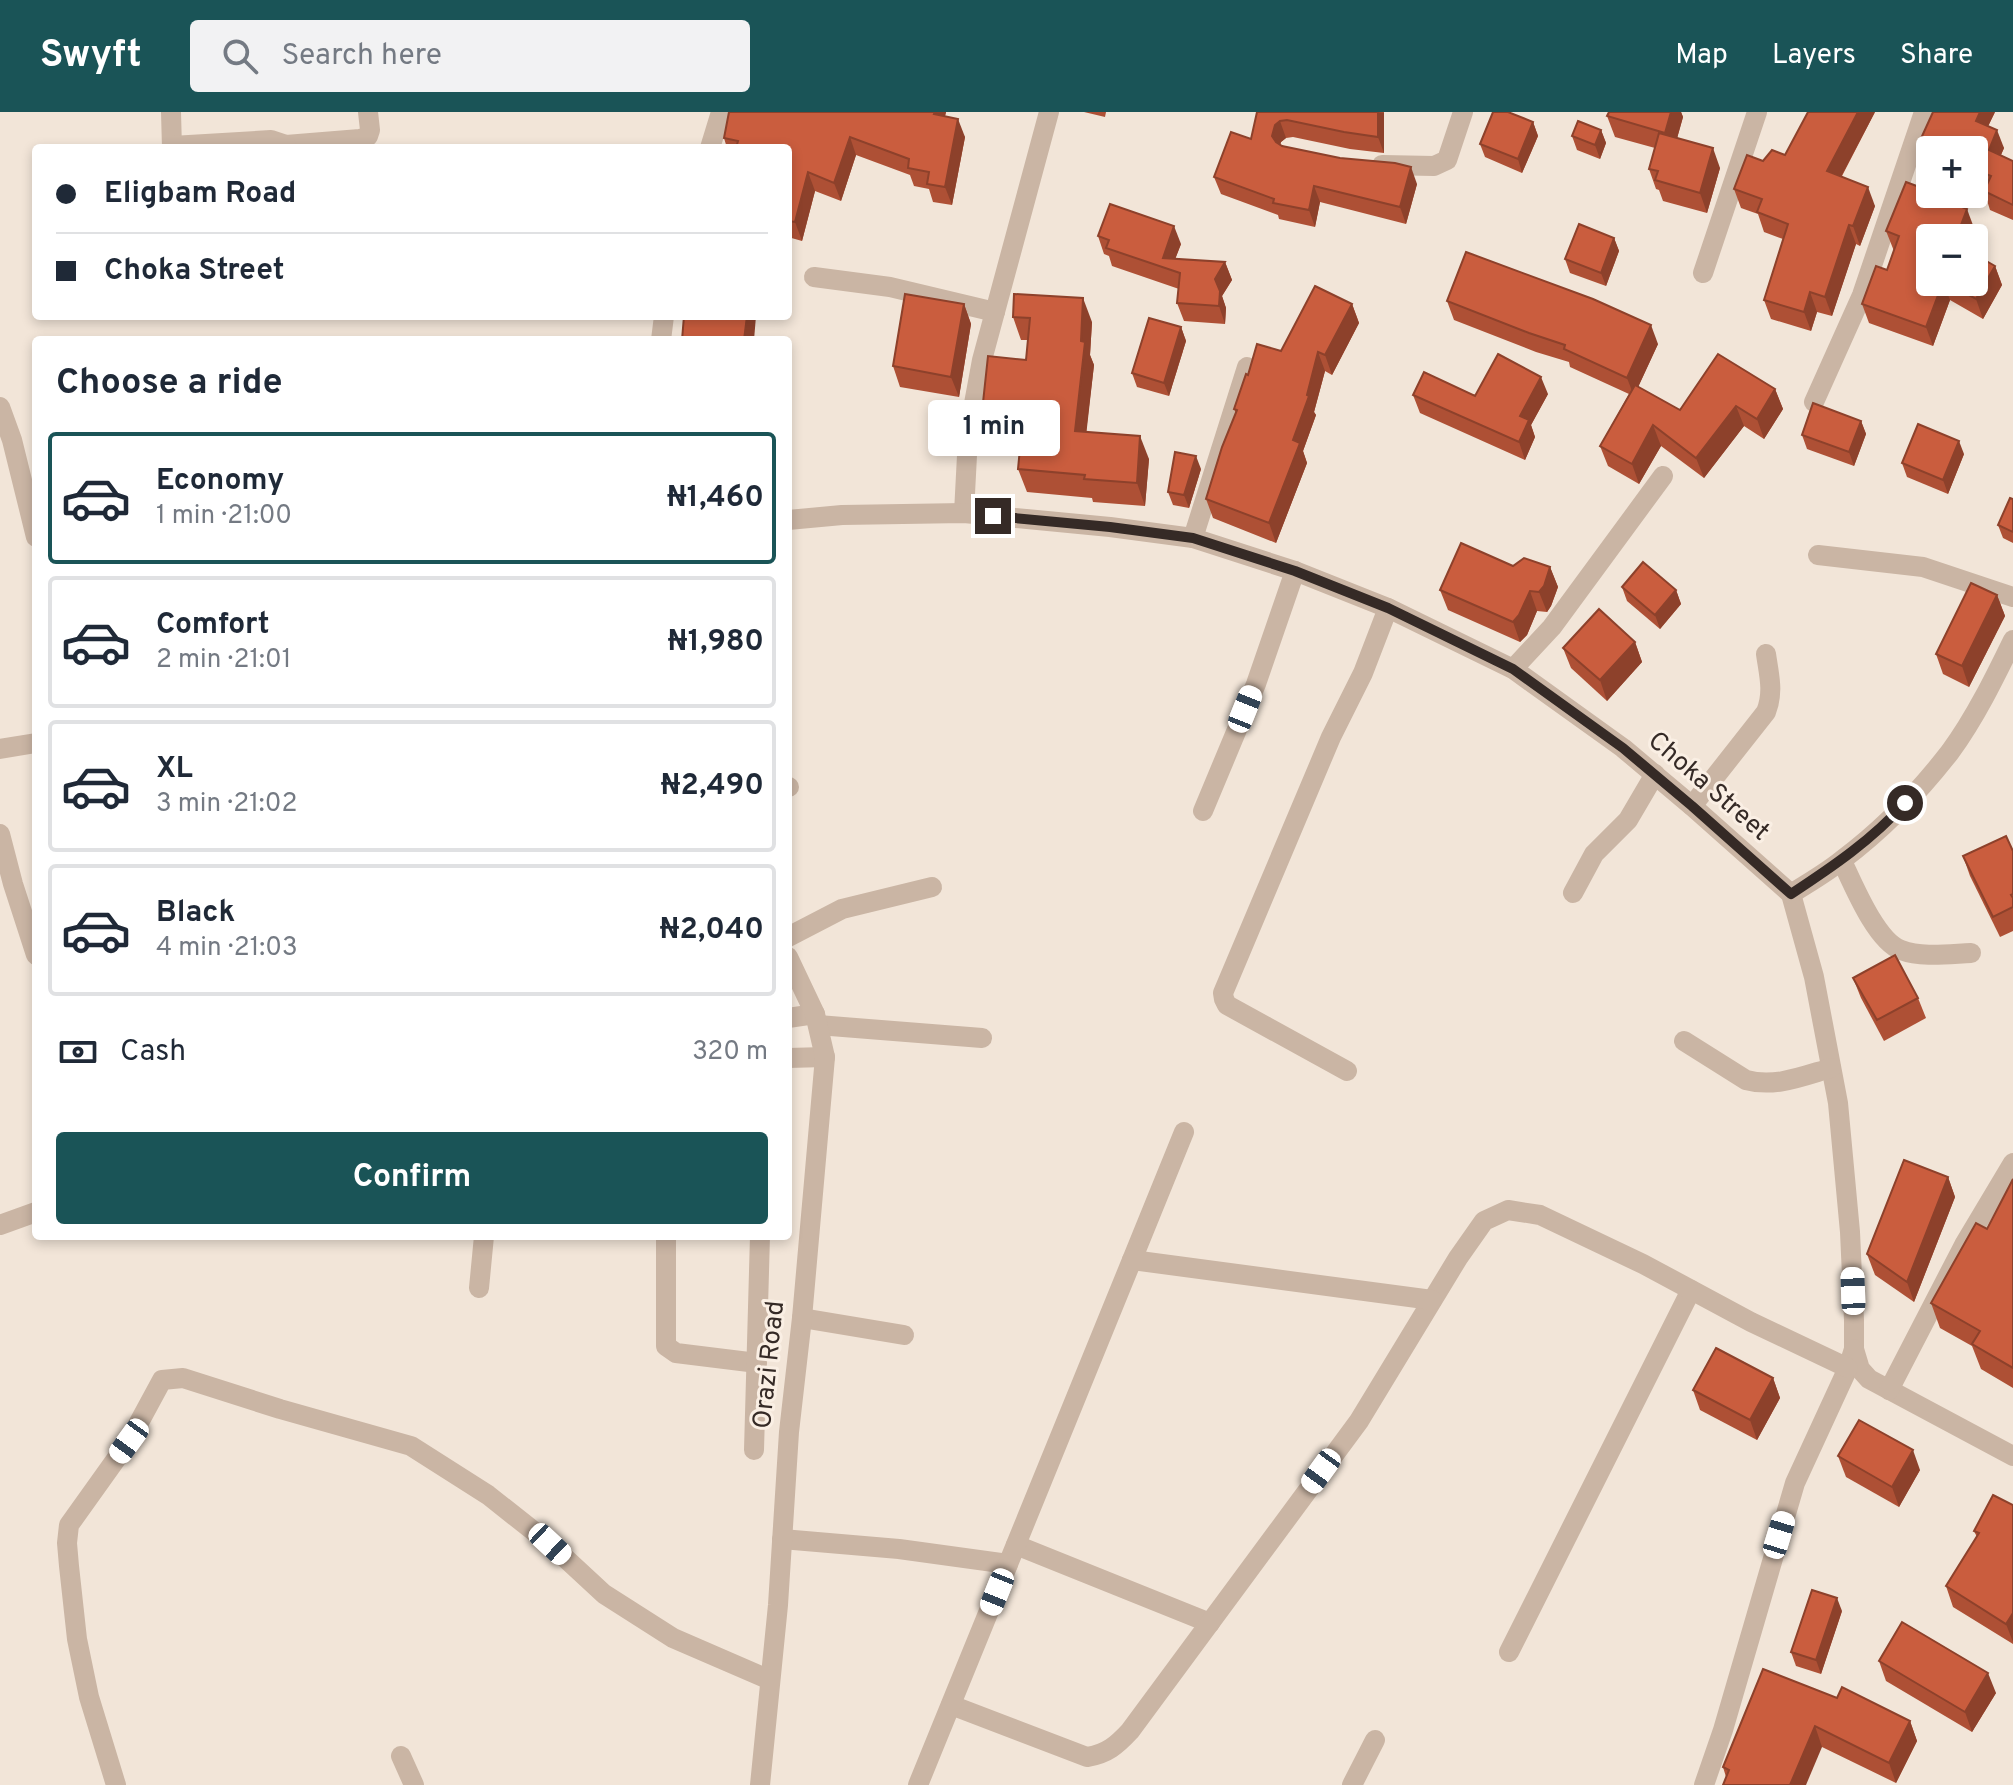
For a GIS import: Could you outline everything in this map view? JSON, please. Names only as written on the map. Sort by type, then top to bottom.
[{"type":"street","points":[[171,112],[172,144]]},
{"type":"street","points":[[314,144],[368,136],[368,112]]},
{"type":"street","points":[[711,144],[721,112]]},
{"type":"street","points":[[964,513],[968,436],[982,360],[1049,112]]},
{"type":"street","points":[[1360,163],[1396,167],[1434,166],[1447,160],[1463,112]]},
{"type":"street","points":[[1703,273],[1757,112]]},
{"type":"street","points":[[1814,402],[1862,295],[1924,112]]},
{"type":"street","points":[[214,144],[271,140],[280,144]]},
{"type":"street","points":[[814,277],[890,287],[995,312]]},
{"type":"street","points":[[1193,538],[1247,367]]},
{"type":"street","points":[[0,407],[12,440],[32,521]]},
{"type":"street","points":[[1513,669],[1552,627],[1663,476]]},
{"type":"street","name":"Choka Street","points":[[792,520],[842,515],[964,513],[1110,527],[1193,538],[1295,571],[1388,608],[1513,669],[1623,748],[1791,894]]},
{"type":"street","points":[[1818,555],[1923,567],[2013,597]]},
{"type":"street","points":[[1203,811],[1256,684],[1295,571]]},
{"type":"street","points":[[1347,1071],[1227,1005],[1223,993],[1331,737],[1363,673],[1388,608]]},
{"type":"street","points":[[1704,1785],[1795,1483],[1851,1358],[1850,1232],[1838,1103],[1814,977],[1791,894],[1842,861],[1890,819],[1951,751],[2013,640]]},
{"type":"street","points":[[1692,806],[1766,712],[1771,700],[1766,654]]},
{"type":"street","points":[[0,749],[32,744]]},
{"type":"street","points":[[1573,893],[1594,854],[1628,820],[1655,774]]},
{"type":"street","points":[[0,834],[32,943]]},
{"type":"street","points":[[1842,861],[1868,913],[1898,950],[1924,954],[1971,953]]},
{"type":"street","points":[[792,935],[842,909],[932,887]]},
{"type":"street","name":"Orazi Road","points":[[760,1785],[778,1605],[789,1432],[825,1057],[816,1020],[792,966]]},
{"type":"street","points":[[792,1018],[982,1038]]},
{"type":"street","points":[[1684,1041],[1746,1080],[1757,1083],[1789,1080],[1831,1068]]},
{"type":"street","points":[[792,1058],[825,1057]]},
{"type":"street","points":[[918,1785],[1184,1132]]},
{"type":"street","points":[[1889,1390],[1964,1245],[2013,1163]]},
{"type":"street","points":[[951,1705],[1087,1757],[1101,1755],[1117,1746],[1359,1421],[1458,1258],[1484,1221],[1508,1210],[1540,1215],[1643,1264],[1751,1322],[1851,1358],[1869,1379],[2013,1456]]},
{"type":"street","points":[[0,1225],[32,1213]]},
{"type":"street","points":[[479,1288],[484,1240]]},
{"type":"street","points":[[666,1240],[666,1346],[676,1353],[757,1363]]},
{"type":"street","points":[[754,1450],[760,1240]]},
{"type":"street","points":[[1132,1260],[1432,1300]]},
{"type":"street","points":[[1509,1652],[1691,1290]]},
{"type":"street","points":[[802,1318],[904,1335]]},
{"type":"street","points":[[116,1785],[89,1697],[77,1639],[67,1543],[69,1525],[129,1441],[162,1380],[171,1378],[183,1378],[411,1446],[488,1495],[550,1544],[604,1594],[673,1638],[770,1680]]},
{"type":"street","points":[[782,1539],[1012,1554],[1210,1623]]},
{"type":"street","points":[[1352,1785],[1375,1740]]},
{"type":"street","points":[[401,1756],[414,1785]]},
{"type":"building","points":[[729,112],[935,112],[958,119],[945,187],[927,184],[929,172],[908,168],[909,159],[850,137],[834,183],[808,172],[795,222],[792,222],[792,144],[737,144],[738,141],[724,138]]},
{"type":"building","points":[[1257,112],[1378,112],[1378,137],[1287,120],[1275,125],[1272,136],[1282,146],[1340,158],[1411,167],[1400,207],[1314,186],[1309,210],[1273,203],[1274,199],[1214,177],[1231,132],[1251,139]]},
{"type":"building","points":[[1493,112],[1508,112],[1533,122],[1518,159],[1480,144]]},
{"type":"building","points":[[1609,112],[1671,112],[1665,133],[1607,116]]},
{"type":"building","points":[[1808,112],[1858,112],[1827,171],[1868,187],[1853,226],[1849,225],[1825,297],[1810,292],[1804,312],[1764,300],[1788,224],[1757,212],[1762,199],[1734,189],[1747,155],[1763,161],[1772,150],[1785,155]]},
{"type":"building","points":[[1933,112],[1980,112],[1976,121],[1997,130],[1989,150],[2013,161],[2013,205],[1988,193],[1991,176],[1988,175],[1988,136],[1922,136]]},
{"type":"building","points":[[1578,121],[1601,130],[1595,145],[1572,136]]},
{"type":"building","points":[[1659,133],[1713,148],[1700,193],[1655,180],[1658,171],[1649,169]]},
{"type":"building","points":[[1906,182],[1916,186],[1916,208],[1967,209],[1961,224],[1916,224],[1916,296],[1938,296],[1926,327],[1862,304],[1876,266],[1887,270],[1899,236],[1886,231]]},
{"type":"building","points":[[1110,204],[1174,226],[1163,258],[1225,262],[1215,279],[1220,291],[1219,306],[1177,303],[1180,273],[1106,248],[1109,240],[1098,236]]},
{"type":"building","points":[[1579,224],[1614,238],[1601,273],[1565,259]]},
{"type":"building","points":[[1466,252],[1593,299],[1651,325],[1627,378],[1564,349],[1565,345],[1447,301]]},
{"type":"building","points":[[1988,262],[1995,266],[1988,278]]},
{"type":"building","points":[[1315,286],[1352,304],[1325,355],[1318,352],[1309,396],[1293,440],[1300,443],[1269,523],[1206,499],[1257,344],[1281,351]]},
{"type":"building","points":[[905,294],[964,304],[951,377],[893,366]]},
{"type":"building","points":[[1014,294],[1083,298],[1081,341],[1085,342],[1075,431],[1140,436],[1137,483],[1018,469],[1023,417],[982,412],[988,356],[1026,360],[1030,318],[1013,317]]},
{"type":"building","points":[[1149,318],[1181,327],[1164,383],[1132,373]]},
{"type":"building","points":[[684,320],[746,320],[744,336],[682,336]]},
{"type":"building","points":[[1498,354],[1541,377],[1520,416],[1529,420],[1519,442],[1413,395],[1424,372],[1475,396]]},
{"type":"building","points":[[1718,354],[1775,389],[1757,419],[1736,406],[1696,458],[1653,425],[1632,464],[1600,446],[1635,385],[1680,410]]},
{"type":"building","points":[[1813,403],[1861,421],[1849,452],[1802,435]]},
{"type":"building","points":[[1918,424],[1959,441],[1943,480],[1902,463]]},
{"type":"building","points":[[1175,452],[1196,456],[1184,495],[1168,492]]},
{"type":"building","points":[[2010,498],[2013,499],[2013,532],[1998,525]]},
{"type":"building","points":[[1461,543],[1513,566],[1524,558],[1550,567],[1544,586],[1539,592],[1530,591],[1513,622],[1440,590]]},
{"type":"building","points":[[1643,562],[1676,590],[1655,615],[1622,587]]},
{"type":"building","points":[[1971,583],[1997,595],[1962,666],[1936,654]]},
{"type":"building","points":[[1599,609],[1635,642],[1600,680],[1563,648]]},
{"type":"building","points":[[2006,836],[2013,851],[2013,907],[1993,917],[1963,856]]},
{"type":"building","points":[[1895,955],[1918,998],[1877,1020],[1853,978]]},
{"type":"building","points":[[1904,1160],[1948,1177],[1907,1282],[1867,1254]]},
{"type":"building","points":[[2013,1179],[2013,1368],[1972,1344],[1980,1331],[1931,1303],[1976,1223],[1987,1229]]},
{"type":"building","points":[[1716,1348],[1773,1378],[1750,1420],[1693,1390]]},
{"type":"building","points":[[1859,1420],[1913,1450],[1892,1487],[1838,1456]]},
{"type":"building","points":[[1993,1495],[2013,1505],[2013,1613],[2006,1624],[1946,1586],[1979,1533],[1974,1531]]},
{"type":"building","points":[[1812,1590],[1837,1598],[1816,1660],[1791,1652]]},
{"type":"building","points":[[1902,1622],[1988,1673],[1965,1712],[1879,1661]]},
{"type":"building","points":[[1763,1669],[1837,1698],[1842,1687],[1910,1721],[1889,1763],[1815,1726],[1790,1785],[1723,1785],[1729,1770],[1723,1767]]},
{"type":"route","points":[[993,516],[1193,538],[1295,571],[1388,608],[1513,669],[1623,748],[1791,894],[1842,861],[1905,803]]}]
